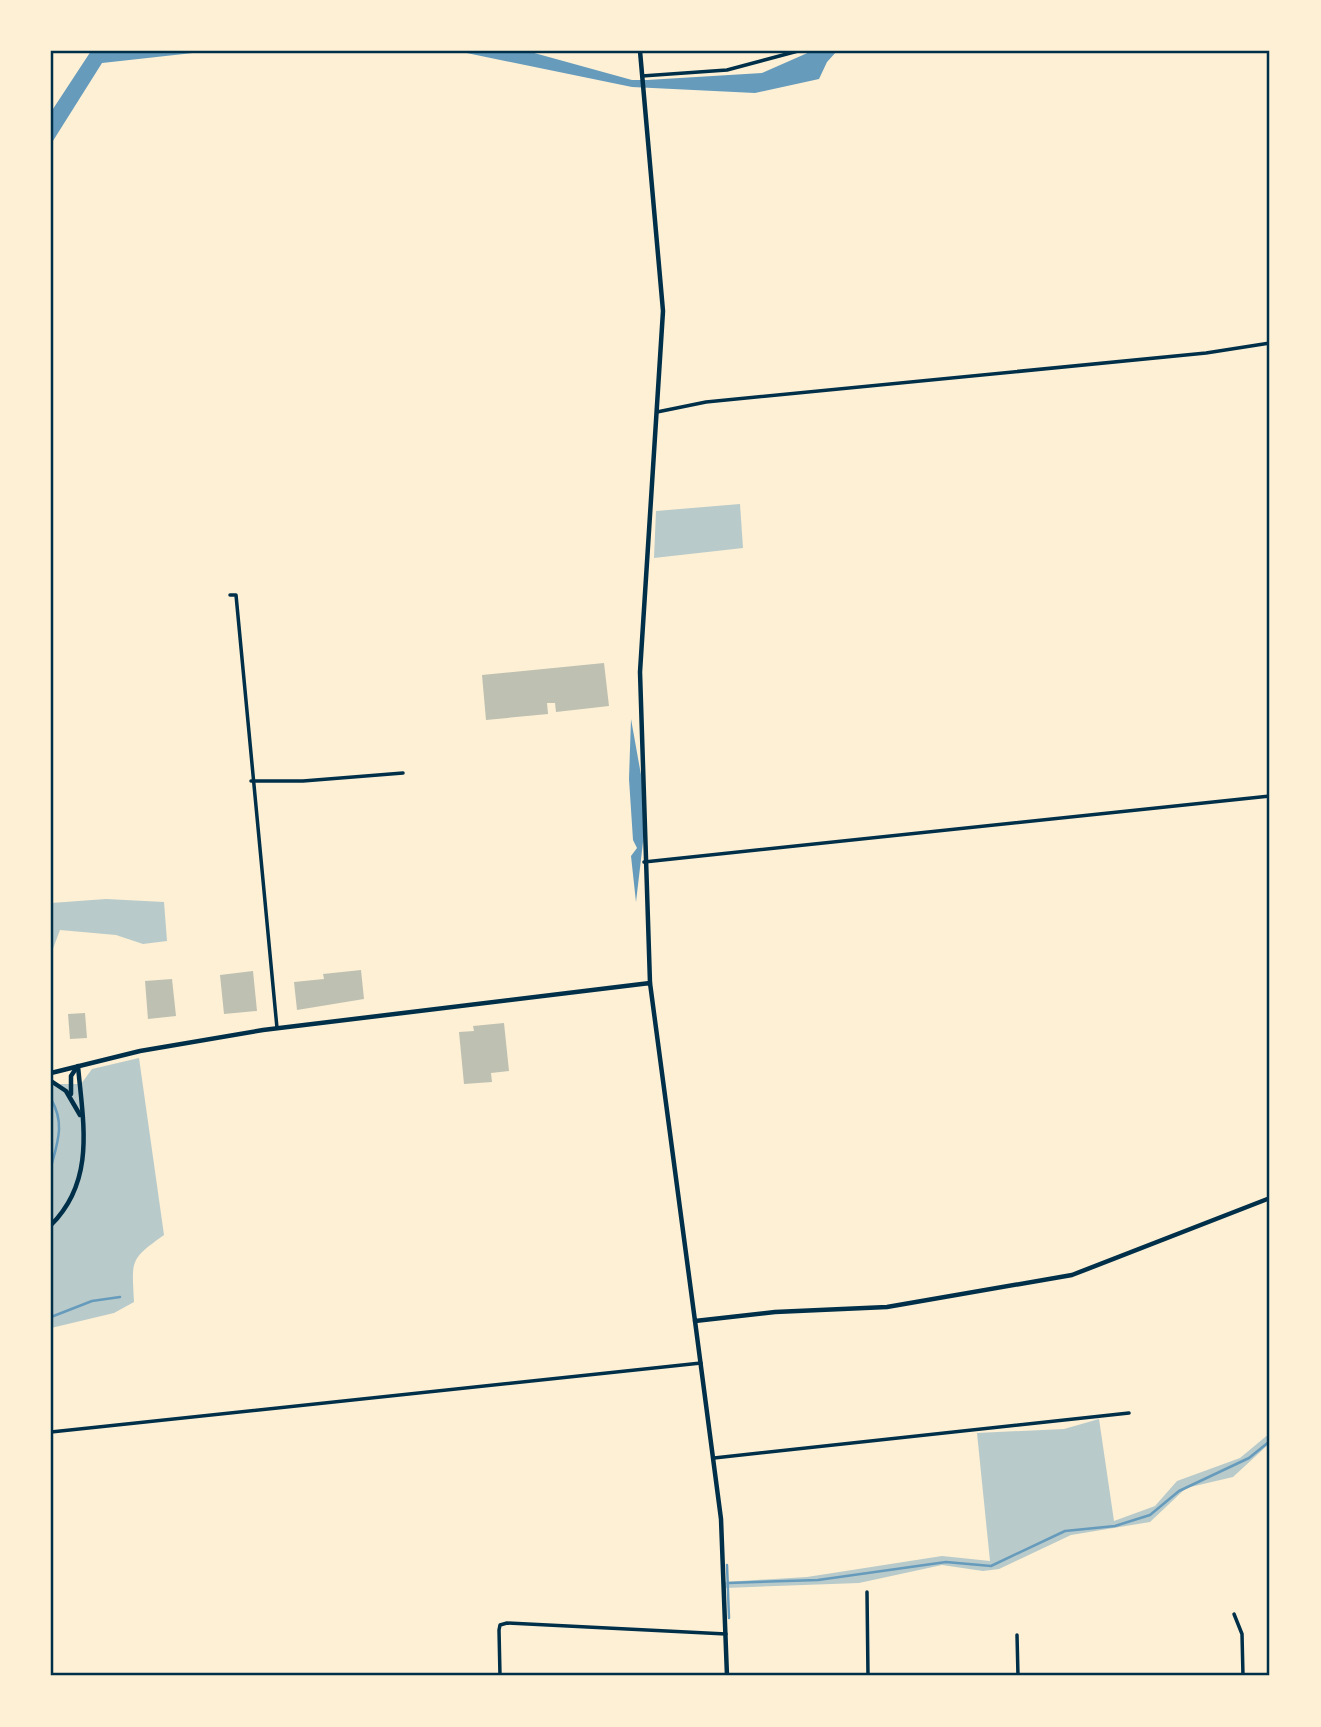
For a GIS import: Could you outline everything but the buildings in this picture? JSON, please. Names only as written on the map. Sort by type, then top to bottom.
[{"type":"street","points":[[639,51],[663,311],[640,672],[650,984],[721,1519],[727,1676]]},
{"type":"street","points":[[642,76],[727,70],[798,51]]},
{"type":"street","points":[[657,412],[706,402],[1206,353],[1270,343]]},
{"type":"street","points":[[230,595],[236,595],[251,781],[277,1028]]},
{"type":"street","points":[[251,781],[303,781],[403,773]]},
{"type":"street","points":[[644,862],[1270,796]]},
{"type":"street","points":[[51,1073],[209,1038],[650,984]]},
{"type":"street","points":[[72,1099],[69,1083],[78,1066]]},
{"type":"street","points":[[51,1225],[66,1208],[81,1178],[85,1153],[78,1066]]},
{"type":"street","points":[[51,1081],[62,1087],[82,1118]]},
{"type":"street","points":[[695,1321],[775,1312],[887,1307],[1072,1275],[1270,1198]]},
{"type":"street","points":[[51,1432],[701,1363]]},
{"type":"street","points":[[714,1458],[1129,1413]]},
{"type":"street","points":[[867,1592],[868,1676]]},
{"type":"street","points":[[1234,1614],[1242,1634],[1243,1676]]},
{"type":"street","points":[[500,1676],[500,1625],[726,1634]]},
{"type":"street","points":[[1017,1635],[1018,1676]]},
{"type":"shaded area","points":[[740,504],[743,548],[654,558],[656,511]]},
{"type":"shaded area","points":[[106,899],[164,902],[167,941],[143,944],[116,935],[60,930],[51,954],[51,903]]},
{"type":"shaded area","points":[[139,1058],[164,1235],[144,1250],[135,1262],[134,1302],[114,1313],[51,1328],[51,1084],[81,1084],[92,1069]]},
{"type":"shaded area","points":[[1099,1419],[1114,1521],[1155,1506],[1177,1481],[1240,1458],[1270,1433],[1270,1443],[1233,1477],[1186,1488],[1150,1522],[1071,1535],[999,1569],[983,1571],[942,1565],[859,1583],[725,1588],[725,1582],[807,1577],[942,1556],[990,1561],[977,1433],[1064,1429]]},
{"type":"water","points":[[91,51],[211,51],[102,63],[51,144],[51,112]]},
{"type":"water","points":[[457,51],[527,51],[632,80],[647,80],[762,73],[812,51],[837,51],[827,62],[819,79],[755,93],[632,87]]},
{"type":"water","points":[[631,719],[643,786],[645,825],[636,902],[631,856],[637,848],[633,840],[629,779]]},
{"type":"waterway","points":[[51,1099],[59,1124],[51,1167]]},
{"type":"waterway","points":[[51,1317],[92,1301],[120,1297]]},
{"type":"waterway","points":[[728,1583],[818,1580],[946,1562],[991,1566],[1065,1531],[1115,1526],[1150,1515],[1179,1491],[1249,1458],[1270,1441]]},
{"type":"waterway","points":[[727,1565],[729,1618]]}]
